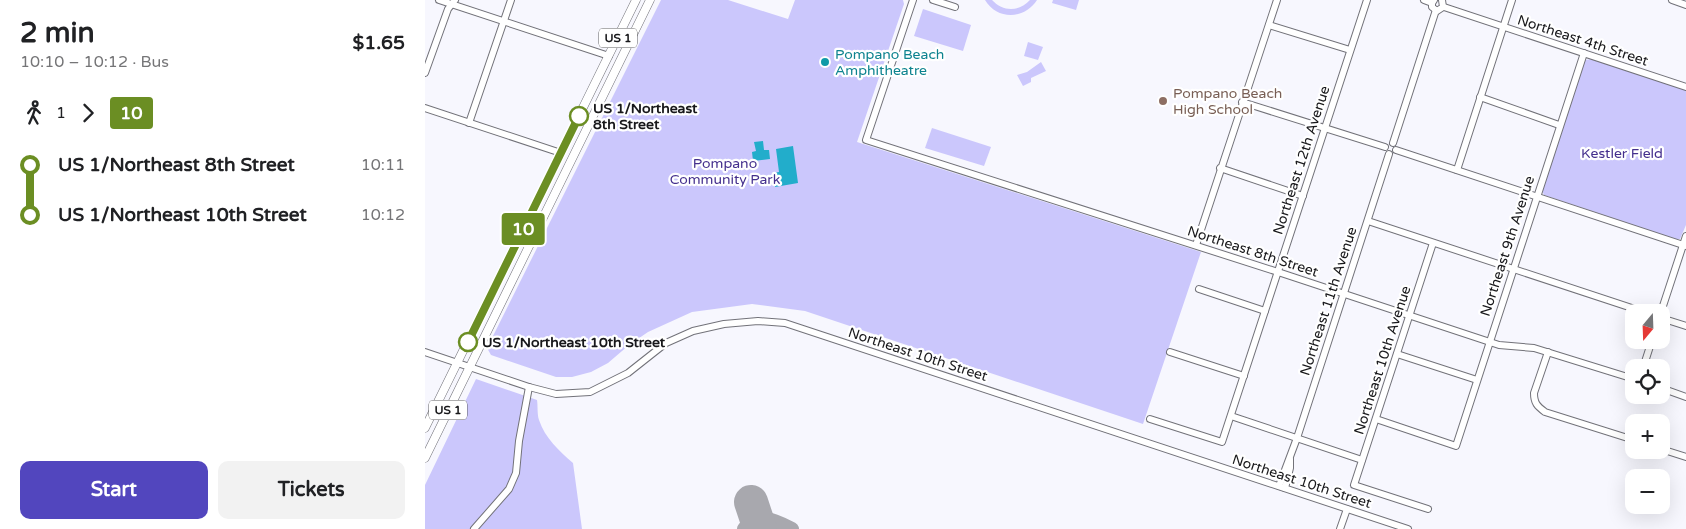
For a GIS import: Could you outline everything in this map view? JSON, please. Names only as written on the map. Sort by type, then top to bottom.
[{"type":"main road","name":"US 1","points":[[425,428],[636,0]]},
{"type":"main road","name":"US 1","points":[[425,458],[650,0]]},
{"type":"main road","points":[[579,115],[579,127],[583,136]]},
{"type":"main road","points":[[561,153],[563,176]]},
{"type":"street","points":[[439,0],[454,2],[609,56]]},
{"type":"street","points":[[469,123],[511,0]]},
{"type":"street","name":"Northeast 8th Street","points":[[913,0],[865,140],[1196,245],[1506,347],[1533,348],[1625,376]]},
{"type":"street","points":[[933,0],[955,7]]},
{"type":"street","points":[[1196,245],[1277,0]]},
{"type":"street","name":"Northeast 12th Avenue","points":[[1150,419],[1222,442],[1367,0]]},
{"type":"street","points":[[1423,0],[1433,1],[1432,7],[1436,10]]},
{"type":"street","points":[[1457,170],[1512,0]]},
{"type":"street","points":[[1672,0],[1686,5]]},
{"type":"street","points":[[425,73],[427,60],[448,9],[454,2]]},
{"type":"street","points":[[1436,10],[1441,10],[1443,3]]},
{"type":"street","name":"Northeast 4th Street","points":[[1443,3],[1503,27],[1686,86]]},
{"type":"street","points":[[1396,150],[1393,143],[1436,10]]},
{"type":"street","points":[[1269,25],[1350,50]]},
{"type":"street","name":"Northeast 9th Avenue","points":[[1376,419],[1456,446],[1559,124],[1584,53]]},
{"type":"street","points":[[1480,97],[1559,124]]},
{"type":"street","points":[[1242,102],[1385,147]]},
{"type":"street","points":[[425,108],[561,153]]},
{"type":"street","points":[[1385,147],[1389,143],[1393,143]]},
{"type":"street","points":[[1385,147],[1386,152],[1389,154],[1394,153],[1396,150]]},
{"type":"street","points":[[1396,150],[1685,245]]},
{"type":"street","name":"Northeast 11th Avenue","points":[[1282,487],[1291,468],[1290,455],[1389,154]]},
{"type":"street","points":[[1221,168],[1303,196]]},
{"type":"street","points":[[1367,221],[1625,306]]},
{"type":"street","points":[[1664,304],[1685,245],[1686,236]]},
{"type":"street","name":"Northeast 10th Avenue","points":[[1428,509],[1354,485],[1433,243]]},
{"type":"street","points":[[1199,290],[1265,310]]},
{"type":"street","name":"Northeast 10th Street","points":[[425,352],[529,387],[556,394],[589,392],[628,374],[666,343],[693,332],[725,324],[758,321],[785,323],[1408,529]]},
{"type":"street","points":[[1670,321],[1686,326]]},
{"type":"street","points":[[1170,352],[1244,376]]},
{"type":"street","points":[[1548,352],[1534,393],[1534,400],[1538,407],[1545,412],[1625,437]]},
{"type":"street","points":[[1397,354],[1477,380]]},
{"type":"street","points":[[474,529],[509,489],[516,472],[519,441],[529,387]]},
{"type":"street","points":[[1670,391],[1686,397]]},
{"type":"street","points":[[1231,416],[1362,460]]},
{"type":"street","points":[[1670,452],[1686,457]]},
{"type":"street","points":[[1340,529],[1347,509]]},
{"type":"green space","name":"Pompano Community Park","points":[[661,0],[728,0],[788,19],[795,0],[903,0],[904,4],[857,142],[1201,252],[1143,424],[805,311],[752,304],[692,312],[648,332],[608,363],[591,372],[572,377],[556,377],[491,355],[487,348]]},
{"type":"green space","points":[[985,0],[992,0],[1001,7],[1011,9],[1021,7],[1030,0],[1037,0],[1032,7],[1018,14],[1011,15],[996,11]]},
{"type":"green space","points":[[1053,0],[1079,0],[1076,10],[1052,3]]},
{"type":"green space","points":[[923,9],[971,25],[963,51],[914,36]]},
{"type":"green space","points":[[1028,42],[1043,47],[1038,60],[1024,56]]},
{"type":"green space","name":"Kestler Field","points":[[1592,59],[1686,89],[1686,225],[1680,239],[1675,239],[1544,195],[1542,190],[1585,60]]},
{"type":"green space","points":[[1041,62],[1046,71],[1031,78],[1031,82],[1023,86],[1017,75],[1027,72]]},
{"type":"green space","points":[[932,128],[991,147],[984,166],[925,148]]},
{"type":"green space","points":[[476,379],[537,400],[538,418],[545,433],[573,463],[582,529],[425,529],[425,485]]},
{"type":"water","points":[[763,141],[764,150],[769,150],[770,159],[753,161],[752,152],[756,151],[754,142]]},
{"type":"water","points":[[793,146],[798,183],[775,187],[773,173],[779,172],[776,149]]},
{"type":"taxiway","points":[[744,529],[749,523],[761,519],[773,520],[792,529]]},
{"type":"runway","points":[[751,502],[760,529]]},
{"type":"bus line","name":"10","points":[[468,342],[579,116]]},
{"type":"place","name":"Pompano Beach Amphitheatre","points":[[825,62]]},
{"type":"place","name":"Pompano Beach High School","points":[[1163,101]]},
{"type":"place","name":"US 1/Northeast 8th Street","points":[[579,116]]},
{"type":"place","name":"US 1/Northeast 10th Street","points":[[468,342]]}]
